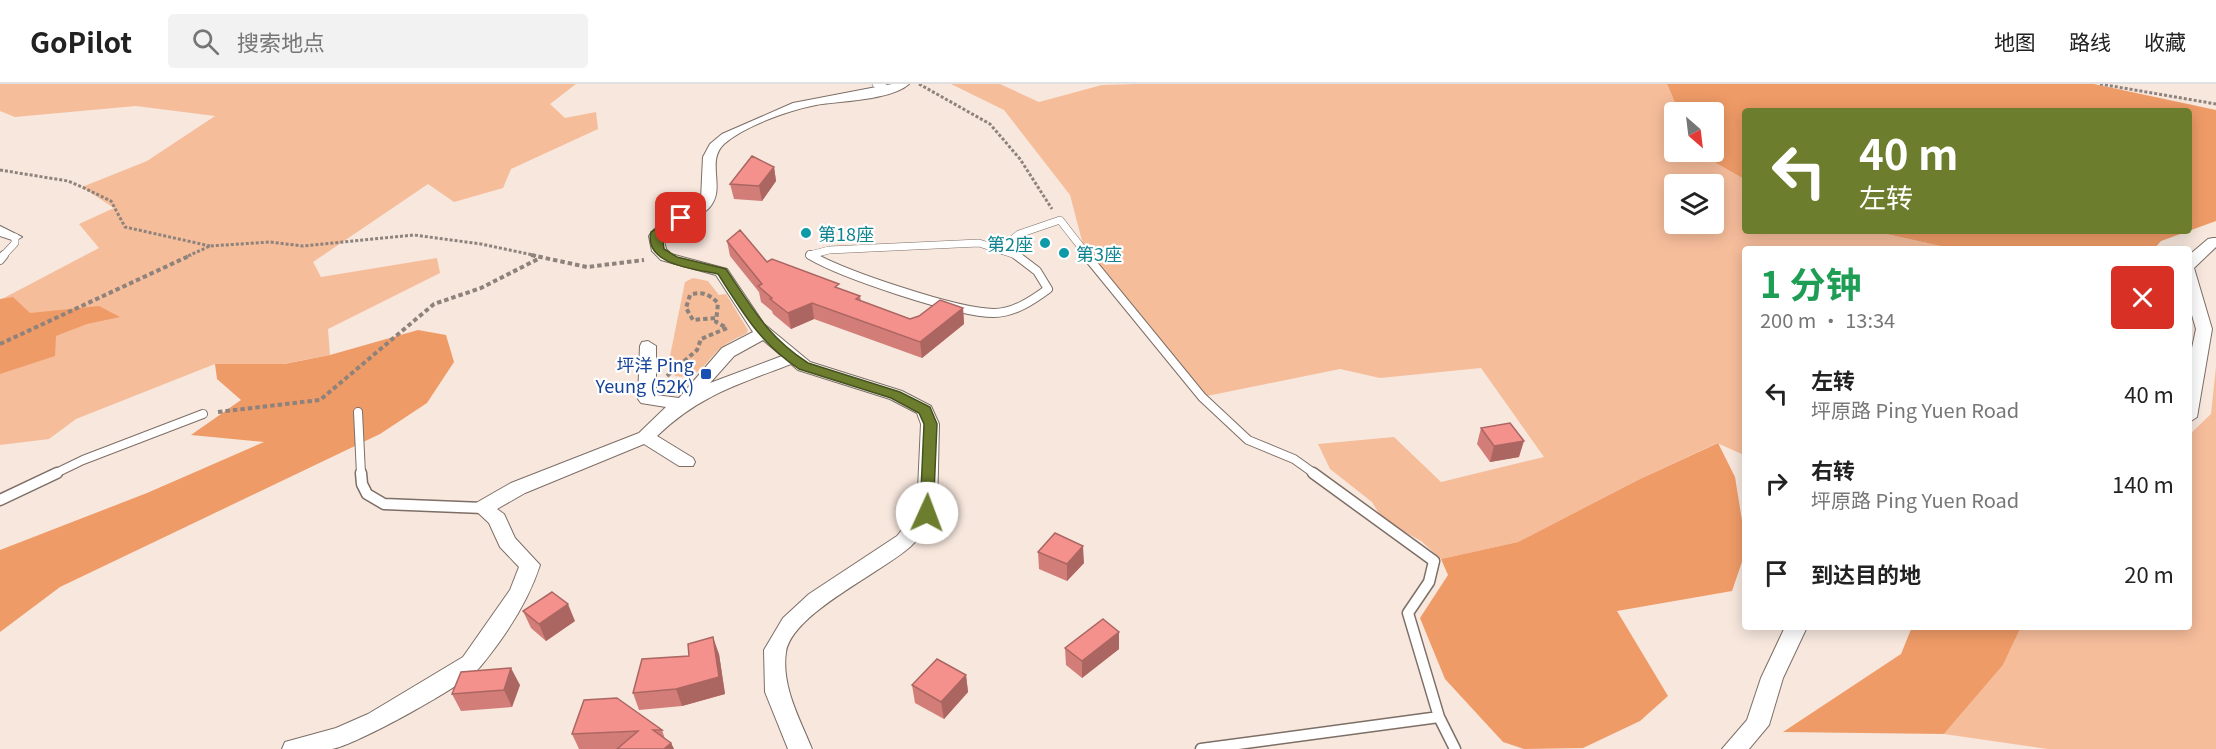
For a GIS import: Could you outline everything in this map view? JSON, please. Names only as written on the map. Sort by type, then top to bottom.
[{"type":"street","points":[[800,749],[777,692],[775,650],[791,624],[817,600],[904,541],[920,525],[927,513],[930,424],[925,410],[896,395],[804,366],[791,358],[763,333],[722,272],[666,257],[656,243],[657,232],[662,227],[694,212],[708,200],[711,191],[709,158],[716,145],[724,137],[762,118],[795,107],[889,86]]},
{"type":"street","points":[[0,230],[15,237]]},
{"type":"street","points":[[2192,261],[2213,242],[2216,243]]},
{"type":"street","points":[[2192,285],[2204,329],[2192,395]]},
{"type":"street","points":[[294,749],[340,737],[376,721],[471,663],[520,593],[530,565],[507,542],[497,519],[483,508],[518,488],[645,437],[683,404],[728,351],[763,333]]},
{"type":"street","points":[[648,346],[647,399],[683,404],[709,389],[791,358]]},
{"type":"street","points":[[645,437],[686,462]]},
{"type":"street","points":[[1734,749],[1757,725],[1772,678],[1795,630]]},
{"type":"lane","points":[[1003,247],[1043,275],[1048,289],[1029,303],[993,313],[903,291],[810,255],[829,250],[979,243],[1003,247],[1019,234],[1060,220],[1119,298],[1174,360],[1202,397],[1248,440],[1294,459],[1381,526],[1434,561],[1431,579],[1419,592],[1408,613],[1439,717],[1455,749]]},
{"type":"lane","points":[[0,260],[15,243],[15,237]]},
{"type":"lane","points":[[357,412],[362,484],[367,494],[384,504],[483,508]]},
{"type":"lane","points":[[0,500],[83,460],[203,414]]},
{"type":"lane","points":[[1201,749],[1439,717]]},
{"type":"path","points":[[918,84],[990,124],[1020,159],[1060,220]]},
{"type":"path","points":[[2100,84],[2216,104]]},
{"type":"path","points":[[0,170],[68,181],[111,201],[125,227],[210,246],[270,242],[303,246],[414,235],[481,244],[587,267],[666,257]]},
{"type":"path","points":[[0,344],[210,246]]},
{"type":"path","points":[[203,414],[320,400],[434,304],[481,288],[540,257]]},
{"type":"path","points":[[647,383],[674,372],[697,350],[701,339],[727,328],[715,320],[693,320],[685,311],[684,303],[690,295],[704,292],[710,294],[718,303],[715,320],[712,334]]},
{"type":"shaded area","points":[[0,84],[576,84],[550,104],[565,118],[596,112],[598,129],[511,169],[503,188],[454,202],[428,184],[313,262],[321,277],[437,258],[440,273],[328,329],[330,355],[267,367],[215,364],[76,419],[49,439],[0,445],[0,300],[99,248],[79,224],[114,208],[82,187],[147,161],[215,116],[136,106],[15,117],[0,111]]},
{"type":"shaded area","points":[[951,84],[1000,84],[1039,102],[1102,85],[1136,84],[1667,84],[1675,102],[1664,102],[1664,162],[1715,162],[1742,178],[1742,234],[1886,234],[1940,246],[1742,246],[1742,454],[1717,443],[1638,480],[1518,542],[1441,559],[1421,541],[1383,520],[1372,502],[1330,469],[1318,444],[1394,437],[1441,482],[1544,457],[1481,368],[1380,378],[1340,369],[1202,397],[1086,256],[1070,195],[1004,110]]},
{"type":"shaded area","points":[[1667,84],[2094,84],[2216,110],[2216,221],[2192,230],[2192,108],[1742,108],[1742,178],[1716,163],[1724,162],[1724,102],[1675,102]]},
{"type":"shaded area","points":[[1886,234],[2180,234],[2161,241],[2157,246],[1940,246]]},
{"type":"shaded area","points":[[693,278],[708,281],[719,295],[726,294],[748,330],[747,333],[721,348],[696,373],[683,377],[675,376],[669,361],[685,282]]},
{"type":"shaded area","points":[[13,297],[30,313],[99,306],[120,317],[87,324],[56,336],[55,356],[0,374],[0,299]]},
{"type":"shaded area","points":[[418,330],[446,335],[454,362],[427,403],[380,434],[60,587],[0,632],[0,550],[147,493],[264,442],[191,435],[241,400],[217,379],[215,364],[284,364],[330,355]]},
{"type":"shaded area","points":[[2216,367],[2216,749],[2048,749],[1944,734],[2003,665],[2020,630],[2192,630],[2192,432],[2211,414]]},
{"type":"shaded area","points":[[1718,443],[1735,477],[1742,521],[1742,562],[1732,591],[1617,611],[1668,696],[1640,721],[1583,748],[1524,749],[1503,742],[1445,679],[1420,618],[1448,575],[1441,559],[1518,542],[1638,480]]},
{"type":"shaded area","points":[[1911,630],[2020,630],[2003,665],[1944,734],[1783,732],[1901,654]]},
{"type":"building","points":[[752,156],[774,167],[759,186],[730,184]]},
{"type":"building","points":[[740,230],[767,262],[772,259],[839,284],[835,287],[860,296],[856,299],[910,319],[919,316],[940,300],[963,308],[920,342],[812,303],[788,313],[758,286],[762,284],[727,241]]},
{"type":"building","points":[[1510,423],[1524,441],[1494,446],[1481,428]]},
{"type":"building","points":[[1055,533],[1083,546],[1067,564],[1038,552]]},
{"type":"building","points":[[552,592],[568,604],[539,624],[523,611]]},
{"type":"building","points":[[1103,619],[1119,632],[1082,661],[1065,648]]},
{"type":"building","points":[[713,637],[719,677],[676,689],[633,693],[642,659],[689,656],[688,644]]},
{"type":"building","points":[[937,659],[966,675],[941,702],[912,685]]},
{"type":"building","points":[[511,668],[504,690],[452,694],[461,672]]},
{"type":"building","points":[[617,698],[662,730],[653,730],[671,743],[664,749],[617,749],[638,731],[572,734],[584,700]]},
{"type":"place","name":"第18座","points":[[806,233]]},
{"type":"place","name":"第2座","points":[[1045,243]]},
{"type":"place","name":"第3座","points":[[1064,253]]},
{"type":"place","name":"坪洋 Ping Yeung (52K)","points":[[706,374]]},
{"type":"route","points":[[681,218],[657,232],[655,239],[659,251],[673,260],[722,272],[758,327],[791,358],[804,366],[896,395],[925,410],[930,424],[927,513]]}]
